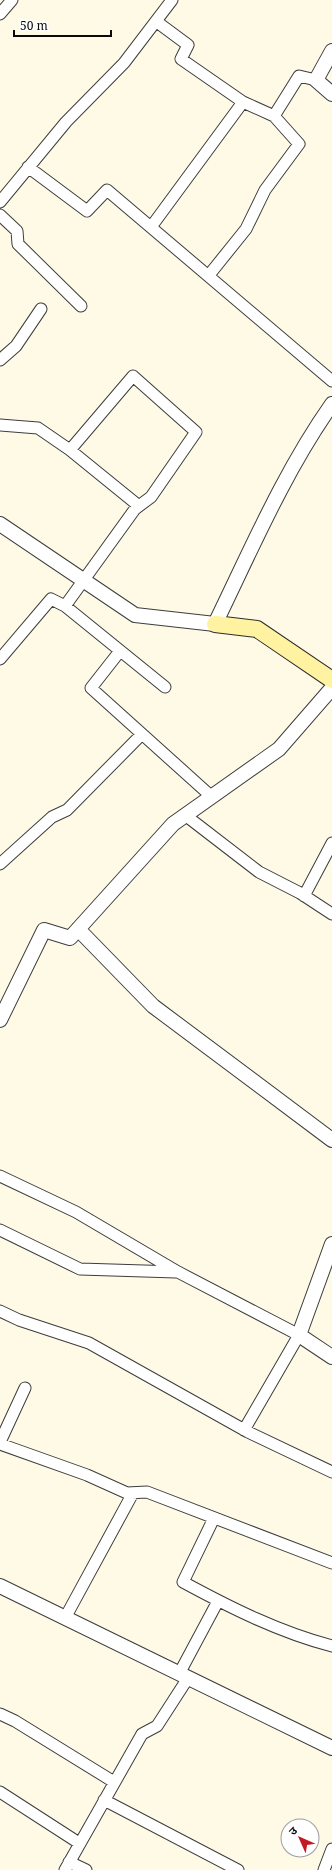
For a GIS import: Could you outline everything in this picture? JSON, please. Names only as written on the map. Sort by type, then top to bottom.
[{"type":"main road","points":[[216,624],[257,629],[332,680]]},
{"type":"street","points":[[0,14],[12,0]]},
{"type":"street","points":[[1,198],[66,122],[124,63],[157,22],[172,0]]},
{"type":"street","points":[[157,22],[188,45],[181,59],[243,102],[274,116],[299,144],[265,190],[246,229],[209,275]]},
{"type":"street","points":[[316,80],[332,51]]},
{"type":"street","points":[[274,116],[299,76],[316,80],[332,94]]},
{"type":"street","points":[[152,227],[243,102]]},
{"type":"street","points":[[28,167],[87,212],[107,190],[209,275],[332,381]]},
{"type":"street","points":[[0,215],[17,232],[18,244],[81,306]]},
{"type":"street","points":[[0,360],[16,346],[41,309]]},
{"type":"street","points":[[65,606],[135,509],[151,497],[196,432],[133,376],[70,450]]},
{"type":"street","points":[[0,524],[135,615],[216,624],[267,516],[299,457],[332,404]]},
{"type":"street","points":[[0,425],[38,428],[70,450],[140,506]]},
{"type":"street","points":[[0,659],[51,599],[65,606],[164,687]]},
{"type":"street","points":[[120,651],[91,688],[212,796]]},
{"type":"street","points":[[0,1020],[44,930],[70,938],[173,824],[279,750],[332,688]]},
{"type":"street","points":[[0,864],[52,817],[67,810],[142,734]]},
{"type":"street","points":[[185,815],[259,872],[304,896],[332,914]]},
{"type":"street","points":[[304,896],[332,843]]},
{"type":"street","points":[[78,929],[153,1006],[332,1140]]},
{"type":"street","points":[[0,1176],[76,1212],[178,1272],[299,1335],[332,1357]]},
{"type":"street","points":[[0,1230],[80,1268],[178,1272]]},
{"type":"street","points":[[244,1430],[299,1335],[332,1245]]},
{"type":"street","points":[[0,1311],[19,1320],[89,1343],[244,1430],[332,1472]]},
{"type":"street","points":[[25,1388],[0,1443],[87,1475],[127,1493],[147,1492],[332,1563]]},
{"type":"street","points":[[65,1618],[133,1493]]},
{"type":"street","points":[[214,1518],[183,1582],[267,1625],[332,1646]]},
{"type":"street","points":[[0,1586],[332,1748]]},
{"type":"street","points":[[86,1870],[67,1866],[142,1734],[157,1726],[183,1676],[218,1601]]},
{"type":"street","points":[[0,1714],[114,1782]]},
{"type":"street","points":[[0,1792],[79,1843]]},
{"type":"street","points":[[104,1800],[238,1870]]},
{"type":"street","points":[[324,1870],[332,1849]]}]
